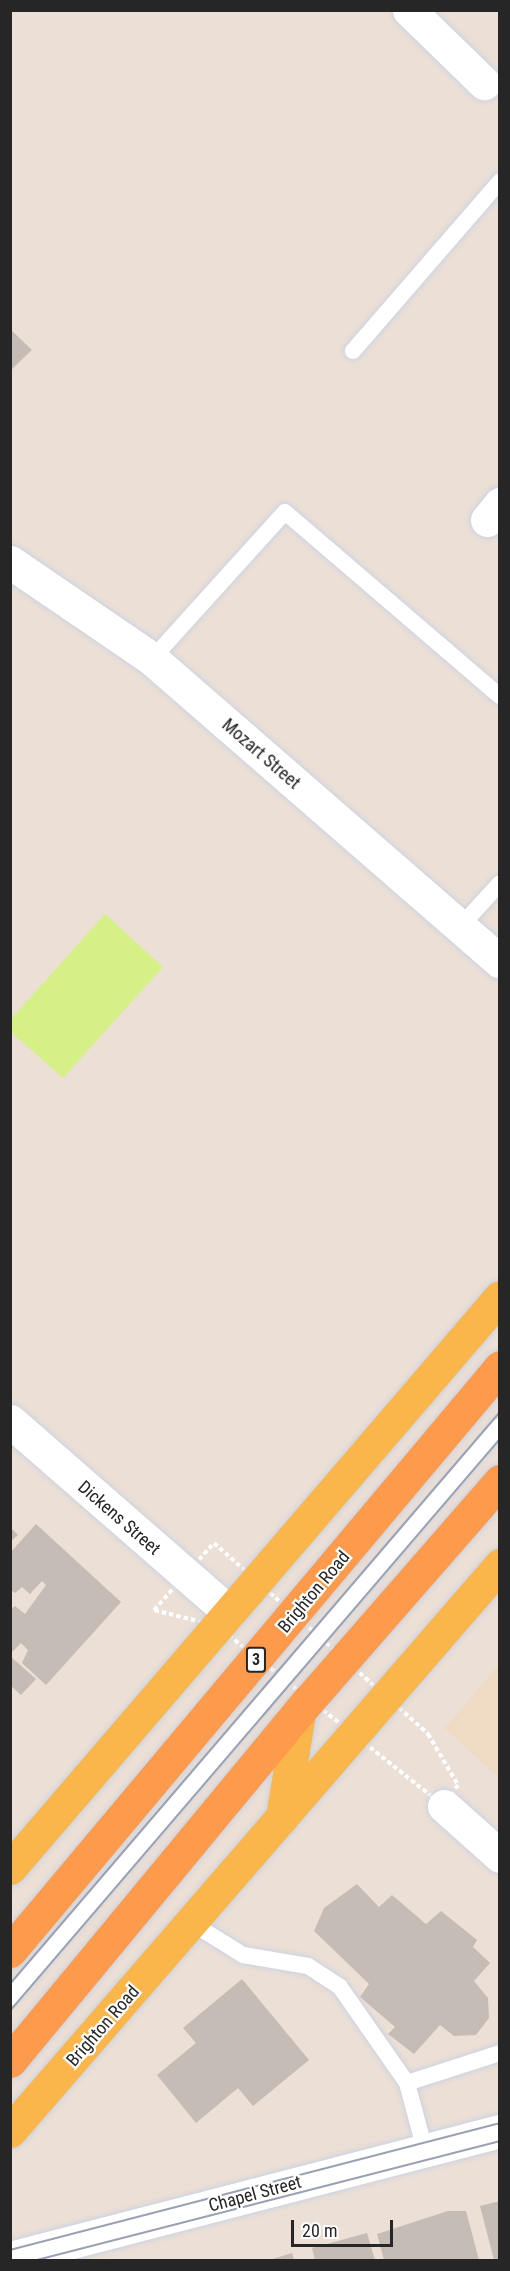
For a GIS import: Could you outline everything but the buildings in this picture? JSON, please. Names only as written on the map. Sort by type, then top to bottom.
[{"type":"highway","name":"Brighton Road","points":[[10,1951],[23,1926],[500,1367]]},
{"type":"highway","points":[[10,2061],[299,1713],[500,1481]]},
{"type":"main road","points":[[10,1868],[500,1297]]},
{"type":"main road","name":"Brighton Road","points":[[10,2131],[500,1565]]},
{"type":"main road","points":[[282,1817],[299,1713]]},
{"type":"street","points":[[409,10],[484,83]]},
{"type":"street","name":"Mozart Street","points":[[10,562],[152,659],[500,962]]},
{"type":"street","name":"Dickens Street","points":[[10,1421],[229,1612]]},
{"type":"street","points":[[444,1806],[500,1856]]},
{"type":"street","name":"Chapel Street","points":[[10,2258],[500,2131]]},
{"type":"lane","points":[[353,351],[500,181]]},
{"type":"lane","points":[[152,659],[285,512],[500,696]]},
{"type":"lane","points":[[460,927],[500,883]]},
{"type":"lane","points":[[10,1998],[500,1425]]},
{"type":"lane","points":[[190,1922],[243,1956],[293,1962],[324,1974],[340,1987],[407,2083],[425,2150]]},
{"type":"lane","points":[[407,2083],[500,2053]]},
{"type":"shaded area","points":[[499,1665],[499,1778],[445,1728]]},
{"type":"green space","points":[[105,914],[163,967],[63,1078],[11,1032],[11,1019]]},
{"type":"tram line","points":[[10,1984],[500,1412]]},
{"type":"tram line","points":[[10,2011],[500,1439]]},
{"type":"tram line","points":[[10,2250],[500,2123]]},
{"type":"tram line","points":[[37,2260],[500,2141]]}]
